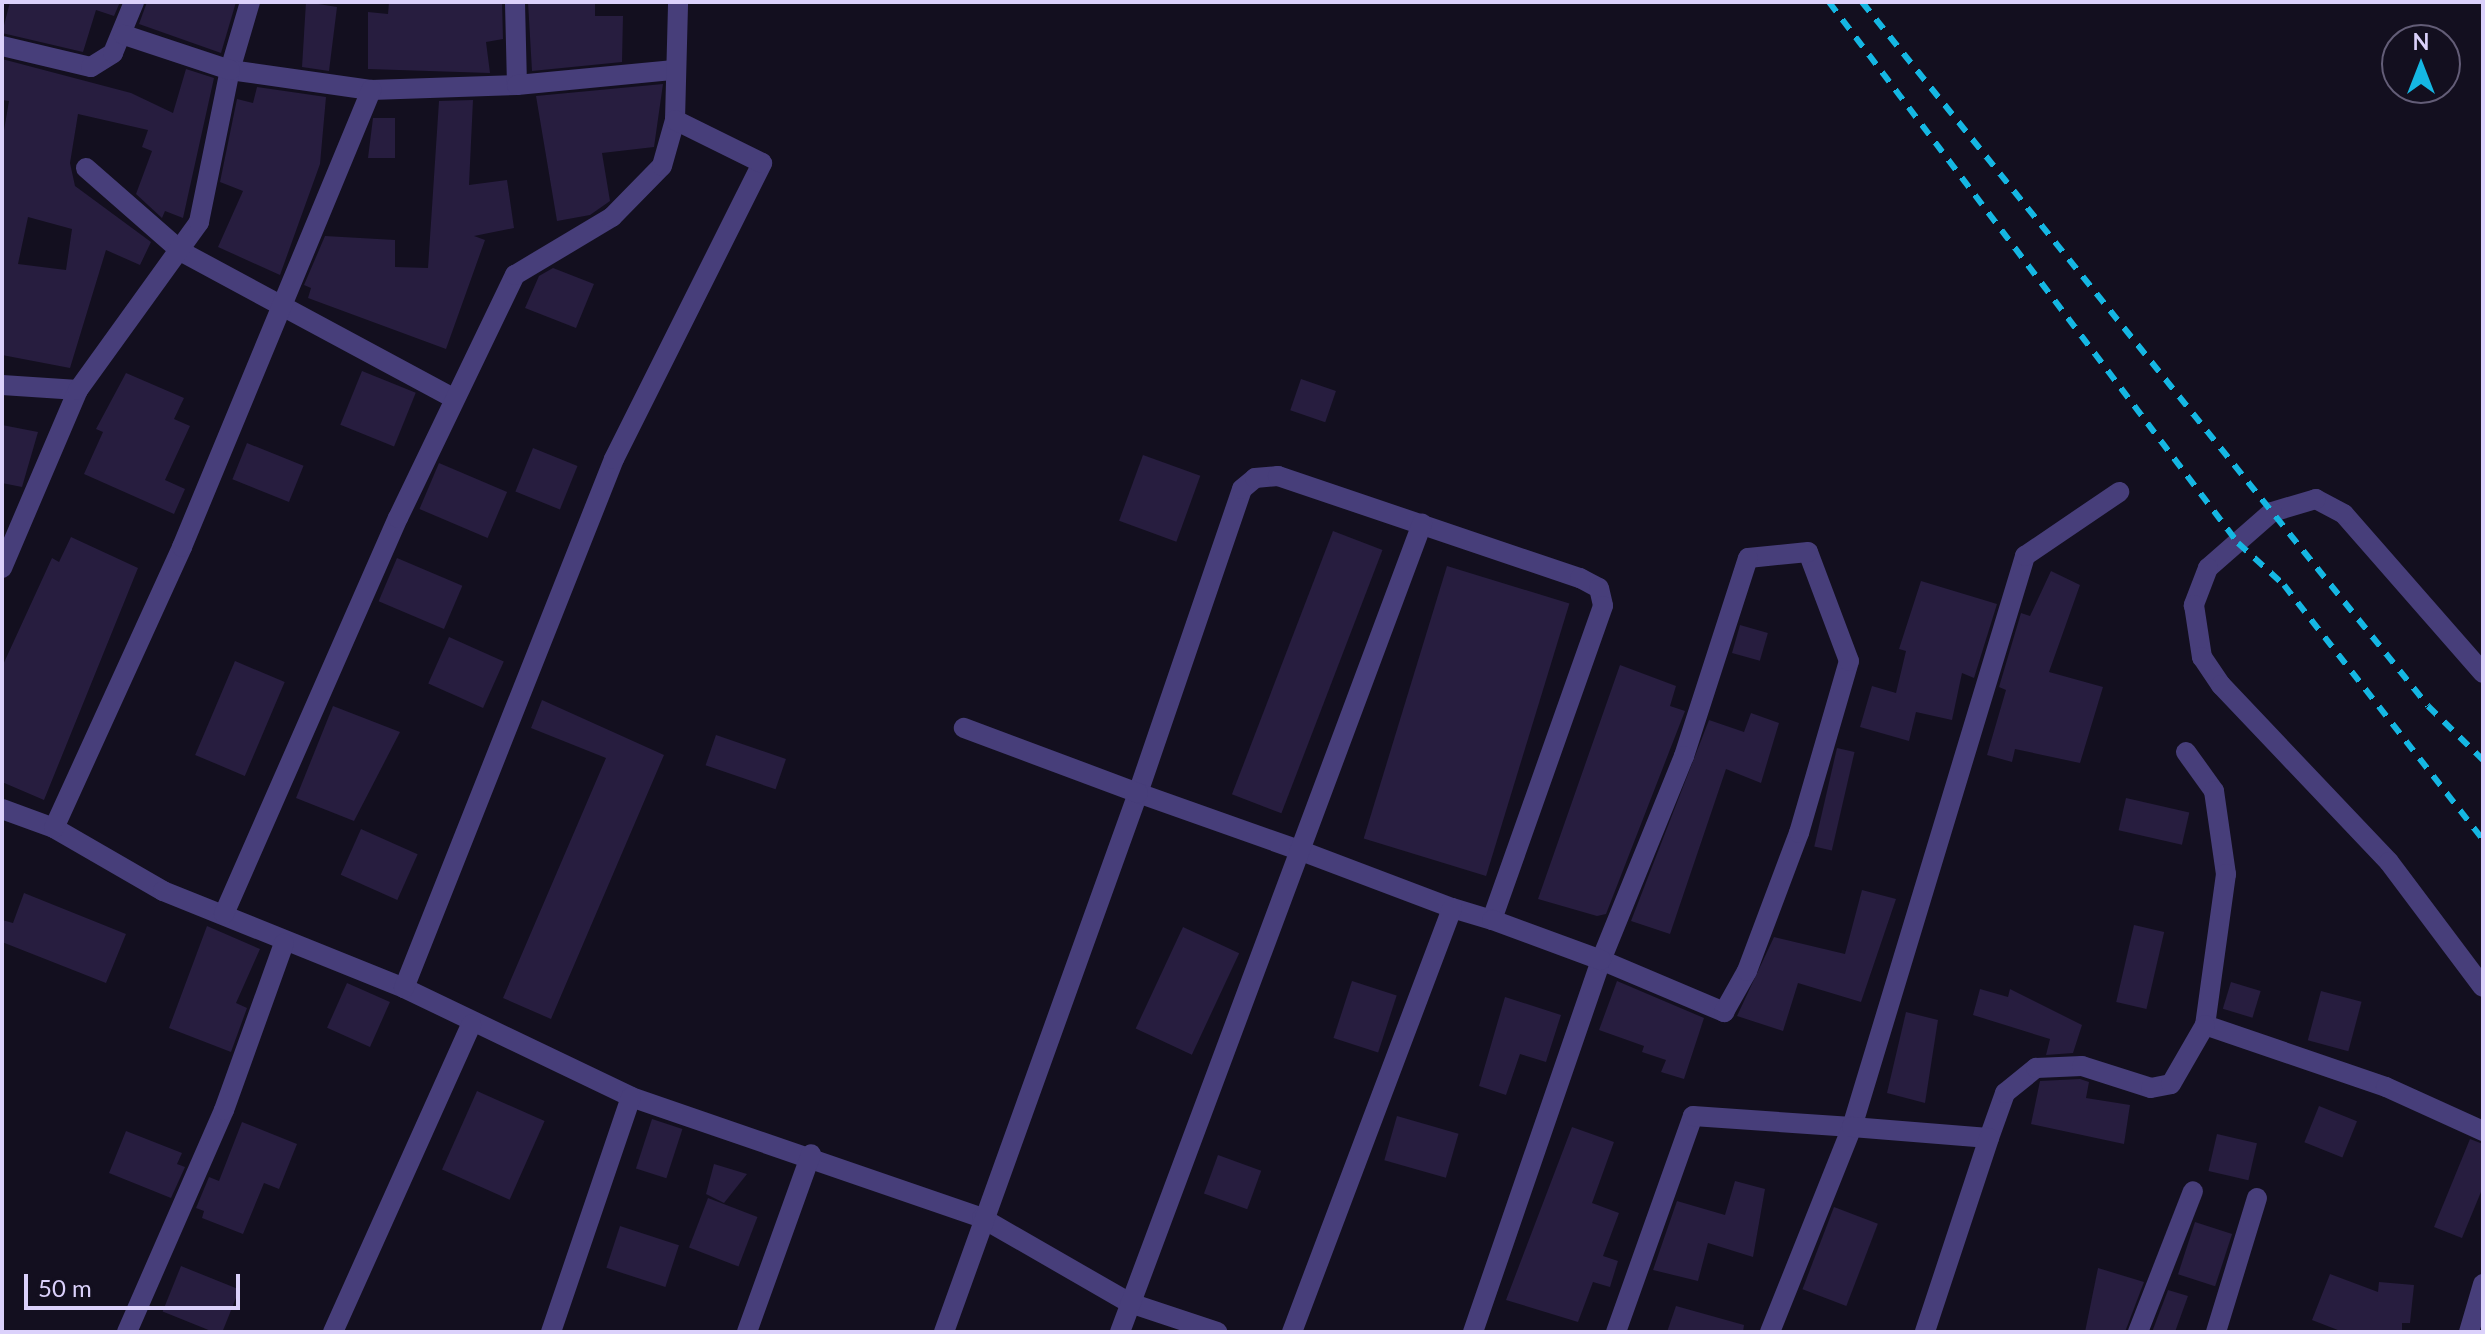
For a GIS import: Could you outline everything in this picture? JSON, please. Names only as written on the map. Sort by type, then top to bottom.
[{"type":"street","points":[[2,46],[91,67],[124,35],[134,2]]},
{"type":"street","points":[[2,568],[78,390],[182,252],[199,222],[230,70],[250,2]]},
{"type":"street","points":[[515,2],[517,85]]},
{"type":"street","points":[[224,914],[453,398],[515,275],[612,217],[662,166],[675,120],[678,2]]},
{"type":"street","points":[[124,35],[230,70],[371,90],[517,85],[674,70]]},
{"type":"street","points":[[54,828],[182,547],[371,90]]},
{"type":"street","points":[[404,988],[614,459],[762,163],[675,120]]},
{"type":"street","points":[[86,168],[182,252],[279,309],[453,398]]},
{"type":"street","points":[[2,385],[78,390]]},
{"type":"street","points":[[944,1332],[982,1218],[1138,793],[1242,489],[1255,478],[1278,476],[1580,578],[1599,588],[1603,606],[1492,920]]},
{"type":"street","points":[[1770,1332],[1852,1127],[2025,556],[2119,492]]},
{"type":"street","points":[[2483,673],[2344,514],[2316,499],[2272,512],[2208,568],[2194,605],[2202,657],[2221,685],[2389,862],[2483,987]]},
{"type":"street","points":[[1120,1332],[1296,849],[1422,524]]},
{"type":"street","points":[[964,728],[1601,960],[1724,1012],[1747,971],[1799,833],[1849,661],[1808,552],[1748,558],[1684,756],[1601,960],[1473,1332]]},
{"type":"street","points":[[1925,1332],[2005,1093],[2036,1068],[2082,1066],[2151,1088],[2171,1084],[2205,1025],[2226,874],[2214,791],[2186,752]]},
{"type":"street","points":[[2,809],[54,828],[163,891],[224,914],[284,943],[404,988],[471,1025],[631,1097],[811,1154],[982,1218],[1130,1303],[1217,1332]]},
{"type":"street","points":[[1292,1332],[1452,908]]},
{"type":"street","points":[[127,1332],[224,1110],[284,943]]},
{"type":"street","points":[[333,1332],[471,1025]]},
{"type":"street","points":[[2205,1025],[2386,1087],[2483,1131]]},
{"type":"street","points":[[551,1332],[631,1097]]},
{"type":"street","points":[[1616,1332],[1693,1116],[1989,1138]]},
{"type":"street","points":[[747,1332],[811,1154]]},
{"type":"street","points":[[2138,1332],[2193,1191]]},
{"type":"street","points":[[2216,1332],[2257,1198]]},
{"type":"street","points":[[2469,1332],[2483,1284]]},
{"type":"building","points":[[10,2],[120,2],[114,16],[96,10],[83,52],[2,33]]},
{"type":"building","points":[[147,2],[236,2],[221,53],[139,24]]},
{"type":"building","points":[[306,2],[337,7],[329,71],[302,67]]},
{"type":"building","points":[[389,2],[502,2],[503,39],[486,42],[490,73],[368,69],[368,12],[388,14]]},
{"type":"building","points":[[528,2],[595,2],[595,16],[623,16],[622,62],[532,71]]},
{"type":"building","points":[[2,59],[131,93],[173,113],[186,69],[214,78],[183,218],[165,211],[162,218],[136,194],[152,151],[142,147],[148,130],[78,114],[70,163],[75,186],[151,242],[140,265],[106,250],[70,368],[2,355],[2,142],[9,101],[2,100]],"holes":[[[28,217],[72,229],[66,270],[18,264]]]},
{"type":"building","points":[[663,84],[654,147],[602,153],[610,201],[590,215],[557,221],[536,96]]},
{"type":"building","points":[[257,87],[326,97],[320,164],[280,275],[218,247],[243,191],[220,182],[237,99],[253,103]]},
{"type":"building","points":[[473,100],[469,185],[507,180],[514,228],[474,236],[485,240],[446,349],[308,298],[311,288],[304,285],[325,236],[395,240],[395,267],[428,268],[439,101]]},
{"type":"building","points":[[373,118],[395,118],[395,158],[368,158]]},
{"type":"building","points":[[553,268],[594,284],[576,328],[525,308],[539,276]]},
{"type":"building","points":[[362,371],[416,393],[394,447],[340,425]]},
{"type":"building","points":[[126,373],[184,398],[174,419],[190,426],[165,480],[185,489],[174,514],[84,474],[103,432],[96,429]]},
{"type":"building","points":[[1301,379],[1336,391],[1325,422],[1290,410]]},
{"type":"building","points":[[2,425],[38,432],[22,487],[2,483]]},
{"type":"building","points":[[247,443],[304,466],[289,502],[232,479]]},
{"type":"building","points":[[533,448],[578,466],[560,510],[515,492]]},
{"type":"building","points":[[1143,455],[1200,476],[1176,542],[1119,521]]},
{"type":"building","points":[[439,463],[507,492],[488,538],[419,509]]},
{"type":"building","points":[[1333,531],[1382,550],[1281,813],[1232,794]]},
{"type":"building","points":[[71,537],[138,568],[44,800],[2,782],[2,667],[52,558],[59,562]]},
{"type":"building","points":[[397,558],[462,586],[444,629],[379,601]]},
{"type":"building","points":[[1447,566],[1569,603],[1486,876],[1364,839]]},
{"type":"building","points":[[2051,571],[2080,585],[2049,672],[2103,687],[2080,763],[2015,749],[2012,762],[1987,755],[2006,690],[1999,687],[2021,613],[2030,616]]},
{"type":"building","points":[[1921,581],[1997,604],[1974,678],[1962,673],[1952,720],[1916,712],[1909,741],[1860,727],[1872,686],[1896,693],[1906,651],[1899,649]]},
{"type":"building","points":[[1740,625],[1768,633],[1760,661],[1732,653]]},
{"type":"building","points":[[449,637],[504,661],[483,708],[428,684]]},
{"type":"building","points":[[235,661],[285,682],[245,776],[195,755]]},
{"type":"building","points":[[1620,665],[1676,686],[1670,706],[1685,711],[1606,914],[1597,916],[1538,899]]},
{"type":"building","points":[[542,700],[664,755],[551,1019],[503,998],[606,758],[531,728]]},
{"type":"building","points":[[333,706],[400,732],[354,821],[296,798]]},
{"type":"building","points":[[1751,713],[1779,723],[1761,783],[1726,769],[1670,934],[1631,921],[1709,720],[1744,732]]},
{"type":"building","points":[[716,735],[786,759],[776,789],[706,765]]},
{"type":"building","points":[[1837,748],[1855,752],[1832,850],[1814,846]]},
{"type":"building","points":[[2126,798],[2189,813],[2182,845],[2119,830]]},
{"type":"building","points":[[361,829],[418,854],[397,900],[341,875]]},
{"type":"building","points":[[1862,890],[1896,899],[1861,1002],[1798,983],[1783,1031],[1737,1016],[1774,937],[1845,954]]},
{"type":"building","points":[[24,893],[126,934],[106,983],[2,942],[2,920],[13,923]]},
{"type":"building","points":[[2134,925],[2164,932],[2146,1009],[2116,1002]]},
{"type":"building","points":[[207,926],[260,949],[236,1003],[247,1008],[231,1052],[169,1028]]},
{"type":"building","points":[[1183,927],[1239,953],[1192,1055],[1136,1029]]},
{"type":"building","points":[[1352,981],[1397,996],[1378,1053],[1333,1038]]},
{"type":"building","points":[[1617,981],[1704,1018],[1684,1079],[1661,1072],[1666,1060],[1642,1052],[1644,1046],[1599,1030]]},
{"type":"building","points":[[2231,982],[2261,991],[2252,1018],[2223,1009]]},
{"type":"building","points":[[347,983],[390,1002],[370,1047],[327,1028]]},
{"type":"building","points":[[1980,989],[2008,997],[2010,989],[2082,1025],[2073,1053],[2046,1055],[2050,1039],[1973,1015]]},
{"type":"building","points":[[2321,991],[2362,1002],[2348,1051],[2308,1040]]},
{"type":"building","points":[[1505,997],[1561,1015],[1546,1062],[1520,1054],[1506,1095],[1479,1086]]},
{"type":"building","points":[[1906,1012],[1938,1020],[1925,1103],[1887,1093]]},
{"type":"building","points":[[2080,1079],[2089,1082],[2086,1098],[2130,1105],[2124,1144],[2031,1124],[2040,1081]]},
{"type":"building","points":[[477,1091],[545,1121],[510,1200],[442,1170]]},
{"type":"building","points":[[2319,1106],[2357,1121],[2342,1158],[2304,1142]]},
{"type":"building","points":[[1397,1116],[1459,1134],[1446,1178],[1384,1160]]},
{"type":"building","points":[[652,1119],[682,1129],[666,1178],[636,1168]]},
{"type":"building","points":[[242,1122],[297,1144],[279,1189],[264,1183],[243,1234],[202,1218],[204,1211],[196,1208],[209,1177],[219,1181]]},
{"type":"building","points":[[1572,1127],[1614,1142],[1592,1203],[1619,1213],[1603,1256],[1618,1261],[1610,1287],[1593,1282],[1578,1322],[1506,1300]]},
{"type":"building","points":[[126,1131],[182,1153],[177,1164],[185,1167],[171,1198],[109,1173]]},
{"type":"building","points":[[2217,1134],[2257,1143],[2248,1180],[2208,1171]]},
{"type":"building","points":[[2470,1139],[2483,1144],[2483,1187],[2462,1238],[2434,1227]]},
{"type":"building","points":[[1218,1155],[1261,1171],[1247,1209],[1204,1194]]},
{"type":"building","points":[[714,1164],[747,1174],[724,1203],[706,1194]]},
{"type":"building","points":[[1735,1181],[1765,1189],[1753,1257],[1708,1243],[1698,1281],[1653,1270],[1677,1201],[1725,1215]]},
{"type":"building","points":[[708,1198],[757,1217],[738,1266],[689,1247]]},
{"type":"building","points":[[1834,1207],[1878,1224],[1846,1306],[1802,1289]]},
{"type":"building","points":[[2195,1222],[2232,1234],[2215,1286],[2178,1274]]},
{"type":"building","points":[[620,1226],[679,1245],[665,1287],[606,1268]]},
{"type":"building","points":[[181,1266],[239,1290],[222,1332],[214,1332],[163,1311]]},
{"type":"building","points":[[2098,1268],[2144,1282],[2125,1332],[2085,1332]]},
{"type":"building","points":[[2330,1274],[2378,1292],[2379,1282],[2414,1285],[2410,1323],[2402,1323],[2402,1332],[2343,1332],[2312,1320]]},
{"type":"building","points":[[2168,1290],[2188,1296],[2175,1332],[2152,1332]]},
{"type":"building","points":[[1676,1306],[1744,1325],[1743,1332],[1667,1332]]},
{"type":"railway","points":[[1829,2],[2238,543],[2284,585],[2483,840]]},
{"type":"railway","points":[[1862,2],[2428,706],[2483,760]]}]
